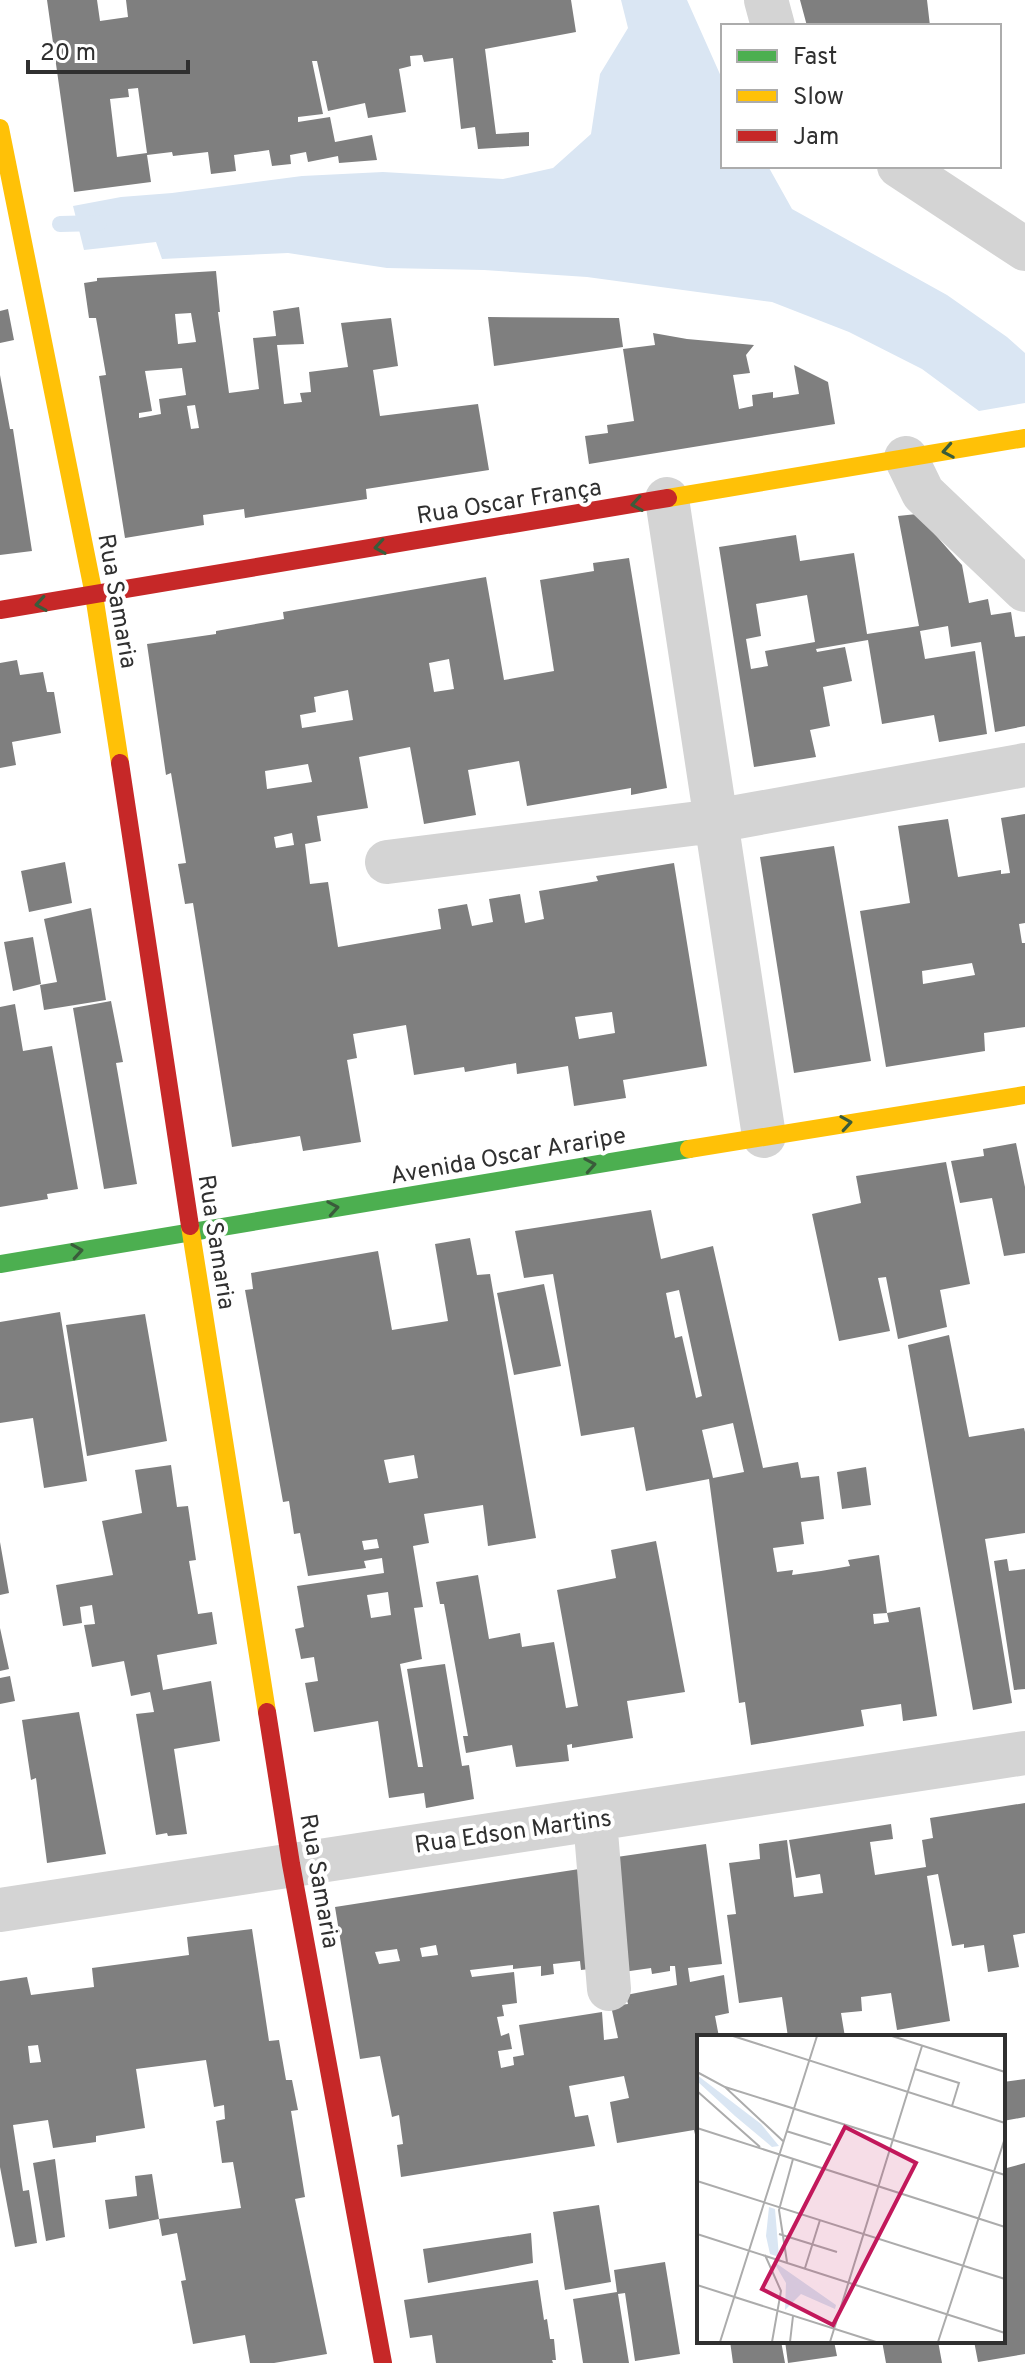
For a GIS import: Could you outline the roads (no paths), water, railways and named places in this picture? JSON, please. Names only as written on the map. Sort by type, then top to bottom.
[{"type":"street","points":[[766,0],[772,24]]},
{"type":"street","name":"Rua Samaria","points":[[0,128],[94,595],[291,1864],[383,2363]]},
{"type":"street","points":[[902,168],[1025,249]]},
{"type":"street","name":"Rua Oscar França","points":[[0,610],[1025,438]]},
{"type":"street","points":[[906,458],[923,493],[1025,590]]},
{"type":"street","points":[[667,499],[764,1136]]},
{"type":"street","points":[[387,862],[715,821],[1025,765]]},
{"type":"street","name":"Avenida Oscar Araripe","points":[[0,1264],[1025,1095]]},
{"type":"street","name":"Rua Edson Martins","points":[[0,1910],[1025,1753]]},
{"type":"street","points":[[595,1820],[609,1989]]},
{"type":"waterway","points":[[60,224],[99,223]]}]
